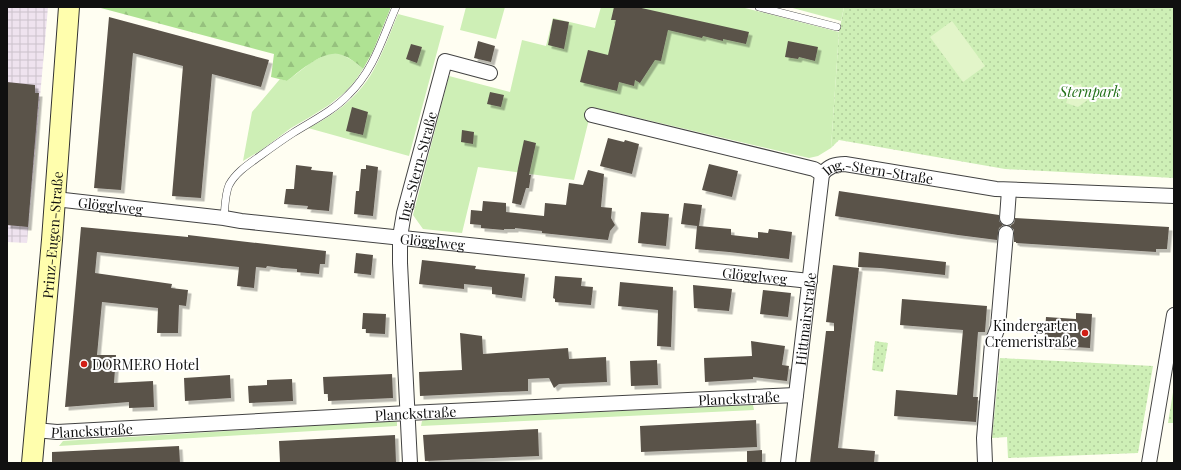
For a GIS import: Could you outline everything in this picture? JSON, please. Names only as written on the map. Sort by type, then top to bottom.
[{"type":"main road","name":"Prinz-Eugen-Straße","points":[[32,463],[55,199],[69,7]]},
{"type":"street","name":"Ing.-Stern-Straße","points":[[410,463],[400,263],[400,237],[404,213],[445,61],[490,73]]},
{"type":"street","name":"Ing.-Stern-Straße","points":[[592,115],[814,169],[822,174],[830,166],[845,164],[1009,190],[1174,196]]},
{"type":"street","name":"Hittmairstraße","points":[[788,463],[822,174]]},
{"type":"street","points":[[1007,218],[1009,190]]},
{"type":"street","name":"Glögglweg","points":[[55,199],[810,281]]},
{"type":"street","points":[[985,463],[984,438],[991,351],[998,327],[1006,233]]},
{"type":"street","points":[[1149,463],[1174,315]]},
{"type":"street","name":"Planckstraße","points":[[35,430],[57,432],[408,413],[796,395]]},
{"type":"lane","points":[[224,218],[227,192],[232,180],[238,173],[291,134],[333,108],[348,96],[357,86],[376,56],[396,7]]},
{"type":"lane","points":[[759,7],[837,27]]},
{"type":"shaded area","points":[[7,7],[48,7],[27,243],[7,242]]},
{"type":"green space","points":[[97,7],[391,7],[373,51],[363,69],[342,55],[328,55],[313,62],[287,81],[271,77],[274,54]]},
{"type":"green space","points":[[466,7],[505,7],[496,39],[460,30]]},
{"type":"green space","points":[[601,7],[741,7],[839,32],[831,148],[818,156],[809,158],[592,107],[574,180],[478,167],[462,233],[423,229],[413,215],[449,76],[510,92],[522,40],[546,46],[553,18],[595,28]]},
{"type":"green space","points":[[789,7],[844,7],[841,21]]},
{"type":"green space","name":"Sternpark","points":[[844,7],[1174,7],[1174,178],[1005,169],[839,140],[831,148],[839,32]]},
{"type":"green space","points":[[398,14],[444,26],[409,156],[308,128],[327,118],[361,89],[377,64]]},
{"type":"green space","points":[[952,21],[985,66],[963,82],[930,37]]},
{"type":"green space","points":[[330,53],[341,54],[355,62],[363,69],[355,81],[344,93],[329,105],[291,128],[260,151],[243,161],[252,112],[280,79],[287,81],[313,61]]},
{"type":"green space","points":[[1081,84],[1084,93],[1089,99],[1078,107],[1066,103],[1072,86]]},
{"type":"green space","points":[[875,341],[888,343],[883,372],[872,370]]},
{"type":"green space","points":[[1000,358],[1153,366],[1138,453],[1008,458],[1007,437],[992,438]]},
{"type":"green space","points":[[1174,386],[1174,423],[1168,423]]},
{"type":"green space","points":[[753,405],[754,410],[421,426],[422,421],[425,420]]},
{"type":"green space","points":[[393,421],[397,422],[397,426],[59,446],[63,441]]},
{"type":"building","points":[[614,7],[637,7],[749,32],[746,44],[723,39],[723,41],[703,36],[702,38],[668,30],[661,61],[655,60],[640,83],[635,80],[634,86],[619,82],[617,91],[580,82],[588,50],[608,55],[616,20],[611,20]]},
{"type":"building","points":[[109,17],[269,60],[261,87],[212,74],[201,198],[172,196],[183,66],[133,53],[121,190],[94,188]]},
{"type":"building","points":[[553,19],[569,22],[564,49],[548,45]]},
{"type":"building","points":[[478,41],[495,46],[491,62],[474,58]]},
{"type":"building","points":[[788,41],[818,47],[815,61],[799,57],[798,59],[785,57]]},
{"type":"building","points":[[411,44],[422,47],[417,63],[406,59]]},
{"type":"building","points":[[7,82],[35,85],[35,93],[39,93],[28,227],[7,225]]},
{"type":"building","points":[[490,92],[504,95],[501,107],[487,104]]},
{"type":"building","points":[[352,107],[368,112],[363,135],[346,131]]},
{"type":"building","points":[[462,130],[474,132],[473,144],[461,142]]},
{"type":"building","points":[[608,138],[624,142],[625,140],[639,144],[632,174],[600,166]]},
{"type":"building","points":[[524,140],[536,143],[529,175],[531,175],[529,188],[526,188],[521,205],[512,203]]},
{"type":"building","points":[[709,164],[738,171],[732,197],[702,190]]},
{"type":"building","points":[[296,165],[312,167],[311,170],[333,172],[329,211],[307,209],[308,206],[284,204],[286,189],[294,189]]},
{"type":"building","points":[[366,165],[378,167],[373,216],[354,214],[356,191],[359,191],[361,169],[366,169]]},
{"type":"building","points":[[588,170],[604,174],[601,207],[612,208],[611,218],[615,225],[610,231],[608,240],[542,233],[542,231],[515,228],[504,230],[481,228],[481,225],[470,224],[471,210],[482,211],[483,201],[506,203],[506,212],[544,216],[545,203],[566,205],[569,183],[583,185]]},
{"type":"building","points":[[839,191],[999,215],[999,221],[1003,225],[999,228],[997,240],[835,216]]},
{"type":"building","points":[[684,203],[702,205],[699,226],[731,229],[731,235],[758,238],[758,232],[768,233],[769,229],[792,232],[789,259],[695,249],[697,226],[681,224]]},
{"type":"building","points":[[641,212],[669,214],[666,246],[638,243]]},
{"type":"building","points":[[1015,218],[1169,227],[1167,249],[1156,249],[1156,252],[1016,243],[1014,242],[1014,230],[1010,226],[1014,223]]},
{"type":"building","points":[[81,227],[188,237],[188,235],[326,251],[325,264],[320,264],[319,274],[297,272],[297,269],[267,266],[266,268],[256,267],[254,288],[237,286],[239,267],[97,252],[95,273],[172,284],[171,288],[188,290],[186,306],[179,305],[178,333],[157,333],[158,308],[102,302],[97,355],[116,355],[114,383],[153,381],[154,407],[129,408],[129,402],[65,407]]},
{"type":"building","points":[[859,252],[946,262],[945,275],[858,267]]},
{"type":"building","points":[[356,253],[373,255],[371,275],[354,273]]},
{"type":"building","points":[[422,260],[476,266],[475,269],[525,274],[522,298],[492,294],[492,287],[464,284],[464,289],[419,284]]},
{"type":"building","points":[[833,265],[859,268],[838,448],[875,451],[874,463],[810,463],[826,331],[834,331],[834,323],[826,322]]},
{"type":"building","points":[[555,276],[582,278],[581,286],[593,287],[591,305],[555,302],[555,299],[553,298]]},
{"type":"building","points":[[620,282],[673,287],[671,347],[657,346],[658,310],[618,306]]},
{"type":"building","points":[[693,285],[732,289],[729,311],[694,308]]},
{"type":"building","points":[[763,290],[791,293],[788,317],[760,314]]},
{"type":"building","points":[[902,299],[987,306],[985,332],[978,332],[973,397],[978,397],[976,422],[894,416],[896,390],[957,395],[963,330],[900,325]]},
{"type":"building","points":[[363,313],[386,314],[385,334],[366,333],[366,329],[362,329]]},
{"type":"building","points":[[1076,313],[1092,314],[1090,348],[1044,345],[1046,317],[1076,319]]},
{"type":"building","points":[[460,333],[482,336],[483,354],[568,348],[569,359],[606,357],[607,382],[559,384],[554,388],[549,378],[528,379],[528,391],[420,396],[419,372],[462,370]]},
{"type":"building","points":[[751,341],[785,346],[782,365],[789,366],[787,381],[753,377],[753,379],[705,382],[704,358],[752,356]]},
{"type":"building","points":[[657,360],[658,385],[631,386],[630,361]]},
{"type":"building","points":[[392,374],[393,398],[328,401],[328,394],[324,394],[323,377]]},
{"type":"building","points":[[230,375],[231,398],[185,401],[184,378]]},
{"type":"building","points":[[292,379],[293,401],[249,403],[248,386],[267,385],[267,380]]},
{"type":"building","points":[[756,420],[757,447],[641,452],[640,426]]},
{"type":"building","points":[[538,429],[539,456],[425,461],[423,435]]},
{"type":"building","points":[[395,435],[396,463],[280,463],[279,441]]},
{"type":"building","points":[[179,446],[180,463],[52,463],[52,452]]},
{"type":"building","points":[[762,450],[762,463],[747,463],[747,451]]},
{"type":"place","name":"Kindergarten Cremeristraße","points":[[1085,333]]},
{"type":"place","name":"DORMERO Hotel","points":[[84,364]]}]
